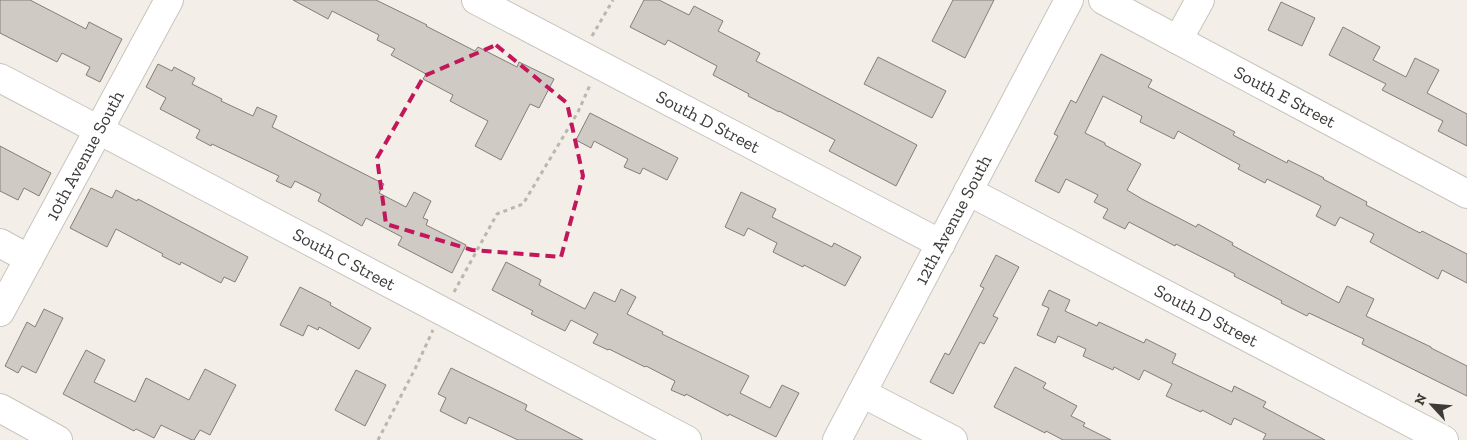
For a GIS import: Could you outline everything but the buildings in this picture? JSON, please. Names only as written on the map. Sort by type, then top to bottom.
[{"type":"street","name":"10th Avenue South","points":[[0,312],[169,0]]},
{"type":"street","name":"South D Street","points":[[476,0],[941,244]]},
{"type":"street","name":"12th Avenue South","points":[[837,440],[1068,0]]},
{"type":"street","name":"South E Street","points":[[1103,0],[1467,194]]},
{"type":"street","points":[[1178,40],[1200,0]]},
{"type":"street","name":"South C Street","points":[[0,78],[687,440]]},
{"type":"street","name":"South D Street","points":[[968,191],[1444,440]]},
{"type":"street","points":[[0,243],[29,259]]},
{"type":"street","points":[[862,393],[953,440]]},
{"type":"street","points":[[0,408],[58,440]]},
{"type":"path","points":[[378,440],[442,312],[497,214],[523,204],[578,112],[592,81],[593,62],[588,44],[613,0]]},
{"type":"highlighted area","points":[[496,45],[567,103],[583,176],[561,257],[472,250],[386,224],[377,158],[424,76]]}]
